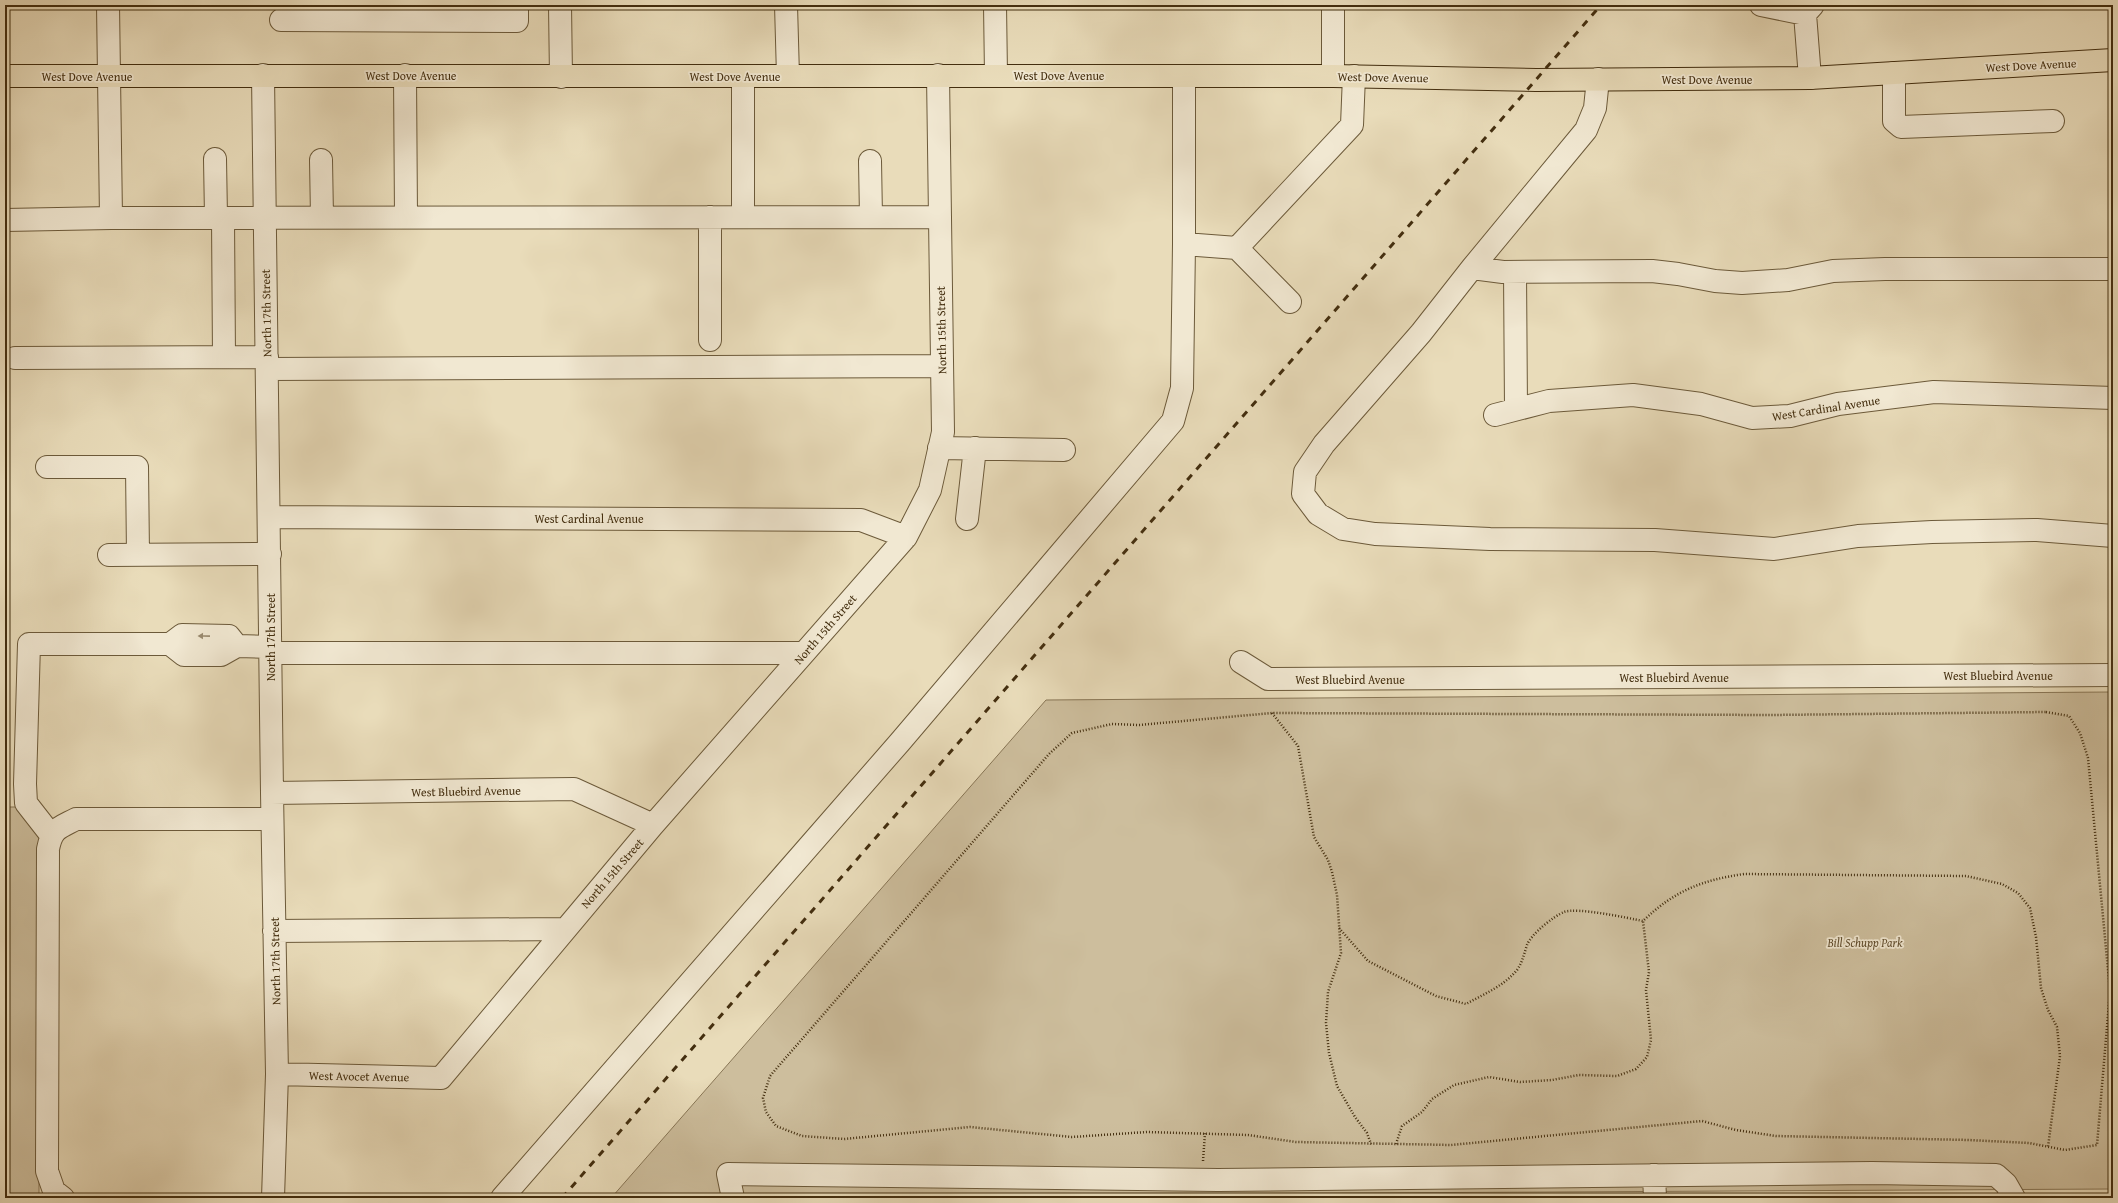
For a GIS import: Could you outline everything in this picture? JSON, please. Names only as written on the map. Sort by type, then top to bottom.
[{"type":"main road","name":"West Dove Avenue","points":[[5,76],[405,75],[561,77],[996,75],[1344,76],[1598,80],[1810,78],[2113,60]]},
{"type":"street","points":[[108,5],[111,218]]},
{"type":"street","points":[[281,20],[517,21],[517,5]]},
{"type":"street","points":[[560,5],[561,77]]},
{"type":"street","points":[[786,5],[788,76]]},
{"type":"street","points":[[995,5],[996,75]]},
{"type":"street","points":[[1237,248],[1352,125],[1333,5]]},
{"type":"street","points":[[1761,5],[1809,10],[1810,78]]},
{"type":"street","points":[[1894,73],[1894,121],[1901,127],[2053,121]]},
{"type":"street","name":"North 17th Street","points":[[263,75],[270,554],[272,819],[277,1074],[272,1198]]},
{"type":"street","points":[[405,75],[406,217]]},
{"type":"street","name":"North 15th Street","points":[[441,1078],[564,929],[653,825],[906,537],[930,490],[943,432],[938,75]]},
{"type":"street","points":[[743,217],[744,76]]},
{"type":"street","points":[[502,1198],[900,742],[1173,421],[1182,388],[1184,76]]},
{"type":"street","points":[[1598,80],[1595,108],[1586,130],[1472,268],[1421,333],[1324,444],[1305,472],[1303,494],[1318,514],[1343,529],[1375,534],[1490,539],[1655,540],[1774,548],[1858,536],[1932,532],[2037,530],[2113,536]]},
{"type":"street","points":[[215,159],[220,218],[224,357]]},
{"type":"street","points":[[321,160],[322,217]]},
{"type":"street","points":[[870,161],[871,217]]},
{"type":"street","points":[[5,220],[265,217],[940,217]]},
{"type":"street","points":[[710,217],[710,340]]},
{"type":"street","points":[[1184,244],[1237,248],[1290,302]]},
{"type":"street","points":[[1472,268],[1488,271],[1515,272],[1652,271],[1715,281],[1742,283],[1788,280],[1833,271],[1884,269],[2113,269]]},
{"type":"street","points":[[1515,272],[1516,409]]},
{"type":"street","points":[[15,358],[224,357],[267,363],[942,366]]},
{"type":"street","name":"West Cardinal Avenue","points":[[1495,415],[1549,401],[1634,395],[1701,404],[1752,418],[1790,416],[1838,404],[1934,392],[2113,398]]},
{"type":"street","points":[[939,448],[1064,450]]},
{"type":"street","points":[[967,518],[975,448]]},
{"type":"street","points":[[47,467],[137,467],[138,555]]},
{"type":"street","name":"West Cardinal Avenue","points":[[269,517],[861,520],[906,537]]},
{"type":"street","points":[[109,555],[270,554]]},
{"type":"street","points":[[51,835],[26,803],[25,784],[29,644],[170,644],[182,635],[229,636],[237,646],[271,650],[804,653]]},
{"type":"street","name":"West Bluebird Avenue","points":[[1241,662],[1268,679],[2113,675]]},
{"type":"street","name":"West Bluebird Avenue","points":[[272,794],[574,789],[653,825]]},
{"type":"street","points":[[63,1198],[54,1190],[47,1171],[48,848],[51,835],[59,828],[76,819],[272,819]]},
{"type":"street","points":[[274,931],[564,929]]},
{"type":"street","name":"West Avocet Avenue","points":[[277,1074],[441,1078]]},
{"type":"street","points":[[733,1198],[728,1174],[1201,1180],[1654,1175],[1996,1175],[2006,1184],[2014,1198]]},
{"type":"street","points":[[1654,1175],[1655,1198]]},
{"type":"path","points":[[2046,712],[2069,716],[2080,733],[2088,758],[2110,990],[2096,1146],[2064,1150],[2029,1143],[1969,1140],[1776,1136],[1736,1130],[1702,1121],[1452,1145],[1296,1142],[1248,1135],[1205,1133],[1147,1132],[1072,1137],[970,1127],[844,1139],[813,1137],[802,1136],[776,1126],[766,1112],[763,1098],[770,1076],[1049,754],[1072,733],[1112,724],[1139,725],[1272,713],[1778,715],[2046,712]]},
{"type":"path","points":[[1272,713],[1298,746],[1314,838],[1328,860],[1332,872],[1337,895],[1341,953],[1328,992],[1326,1023],[1329,1053],[1337,1086],[1355,1117],[1367,1133],[1371,1144]]},
{"type":"path","points":[[1643,921],[1657,908],[1687,889],[1715,878],[1744,874],[1966,876],[2002,884],[2018,893],[2030,908],[2036,937],[2041,988],[2048,1010],[2057,1027],[2060,1056],[2048,1147]]},
{"type":"path","points":[[1339,928],[1368,961],[1436,996],[1466,1004],[1500,985],[1517,970],[1526,956],[1528,944],[1540,928],[1565,912],[1601,913],[1643,921]]},
{"type":"path","points":[[1396,1144],[1402,1126],[1422,1112],[1432,1100],[1454,1085],[1489,1077],[1520,1082],[1552,1080],[1579,1075],[1617,1076],[1636,1069],[1647,1057],[1651,1040],[1646,990],[1649,972],[1643,921]]},
{"type":"path","points":[[1201,1180],[1205,1133]]},
{"type":"green space","name":"Bill Schupp Park","points":[[2110,692],[2113,750],[2113,1189],[612,1197],[1046,700]]},
{"type":"green space","points":[[5,807],[39,807],[39,1198],[5,1198]]},
{"type":"railway","points":[[562,1198],[1601,5]]}]
